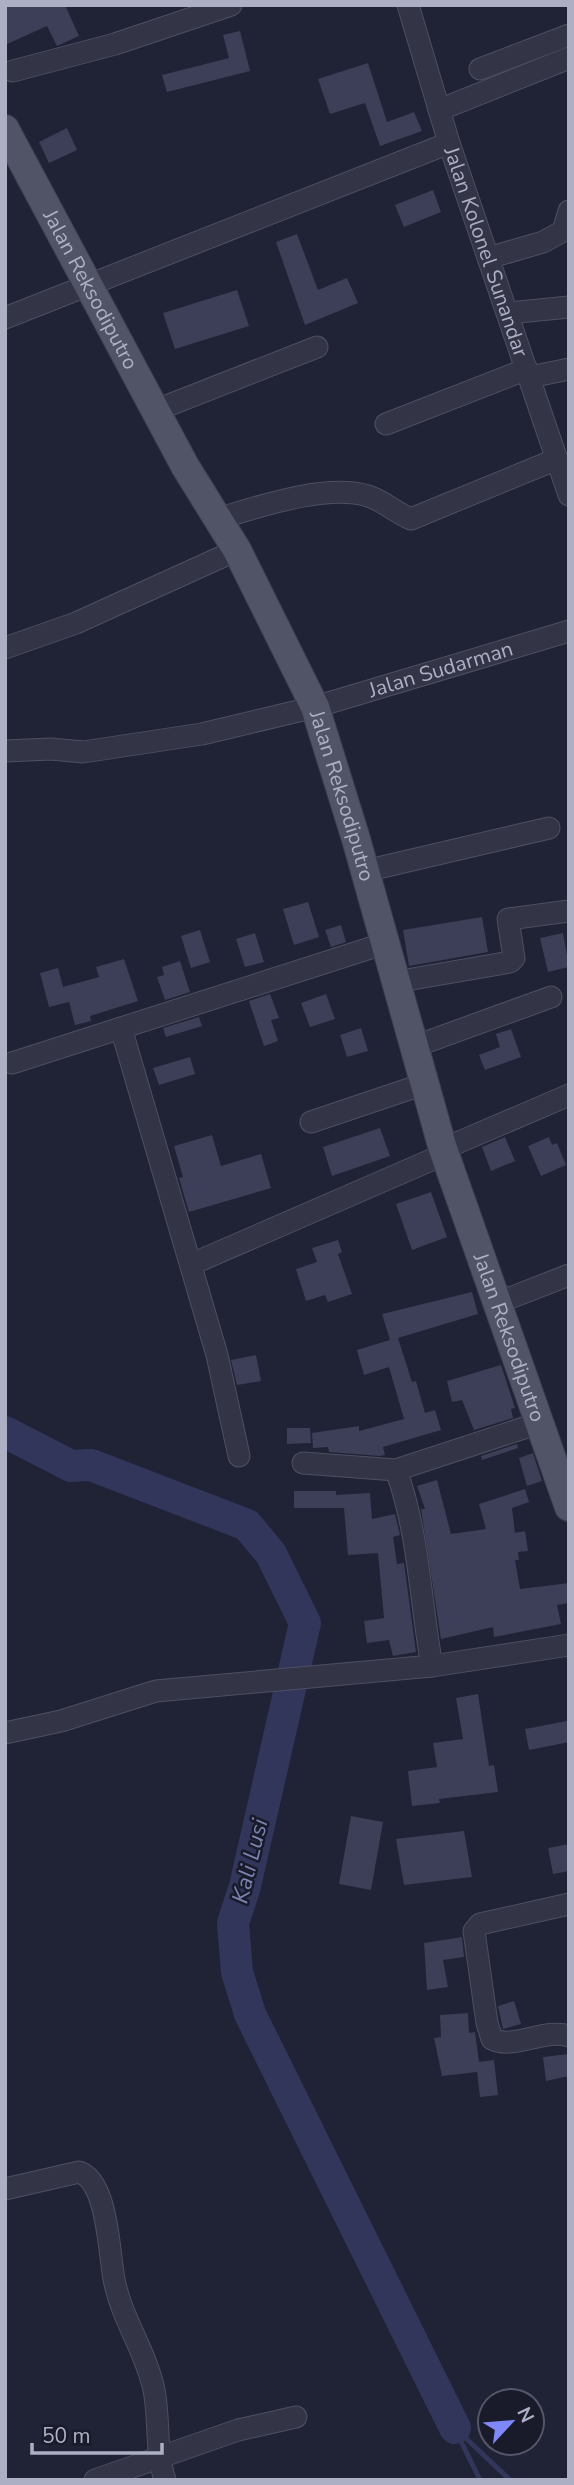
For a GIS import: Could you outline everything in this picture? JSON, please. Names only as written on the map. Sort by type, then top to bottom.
[{"type":"main road","name":"Jalan Reksodiputro","points":[[6,133],[154,411],[237,550],[316,710],[354,831],[444,1152],[539,1423],[559,1449],[569,1507]]},
{"type":"street","points":[[13,71],[116,44],[231,5]]},
{"type":"street","name":"Jalan Kolonel Sunandar","points":[[408,5],[449,143],[569,495]]},
{"type":"street","points":[[481,69],[569,35]]},
{"type":"street","points":[[439,110],[569,58]]},
{"type":"street","points":[[5,318],[449,143]]},
{"type":"street","points":[[488,258],[543,242],[563,230],[569,211]]},
{"type":"street","points":[[508,313],[569,307]]},
{"type":"street","points":[[154,411],[317,347]]},
{"type":"street","points":[[386,424],[528,373],[569,369]]},
{"type":"street","points":[[218,519],[303,497],[344,493],[371,497],[411,519],[557,459]]},
{"type":"street","points":[[5,648],[76,623],[237,550]]},
{"type":"street","name":"Jalan Sudarman","points":[[5,751],[51,748],[83,752],[202,734],[316,710],[569,631]]},
{"type":"street","points":[[365,871],[550,828]]},
{"type":"street","points":[[395,982],[510,962],[513,958],[508,919],[569,911]]},
{"type":"street","points":[[12,1063],[386,943]]},
{"type":"street","points":[[413,1047],[551,997]]},
{"type":"street","points":[[121,1028],[192,1264],[217,1355],[239,1456]]},
{"type":"street","points":[[311,1122],[424,1084]]},
{"type":"street","points":[[192,1264],[569,1095]]},
{"type":"street","points":[[497,1303],[569,1275]]},
{"type":"street","points":[[303,1463],[396,1470],[539,1423]]},
{"type":"street","points":[[396,1470],[414,1532],[421,1608],[432,1666]]},
{"type":"street","points":[[5,1734],[61,1721],[156,1691],[432,1666],[569,1645]]},
{"type":"street","points":[[569,1904],[480,1924],[474,1931],[487,2023],[492,2039],[502,2042],[542,2036],[569,2036]]},
{"type":"street","points":[[5,2189],[79,2172],[91,2179],[101,2201],[121,2305],[154,2391],[158,2458],[165,2480]]},
{"type":"street","points":[[95,2480],[238,2430],[296,2417]]},
{"type":"building","points":[[5,5],[65,5],[79,36],[57,46],[47,26],[5,45]]},
{"type":"building","points":[[240,31],[250,71],[167,92],[162,75],[229,58],[223,35]]},
{"type":"building","points":[[368,63],[387,122],[414,112],[422,131],[380,146],[365,103],[330,114],[318,79]]},
{"type":"building","points":[[67,128],[77,150],[49,163],[39,142]]},
{"type":"building","points":[[433,190],[441,212],[404,227],[395,205]]},
{"type":"building","points":[[297,234],[318,290],[347,278],[358,303],[305,325],[276,242]]},
{"type":"building","points":[[237,290],[249,326],[175,349],[163,313]]},
{"type":"building","points":[[308,902],[319,937],[294,945],[283,909]]},
{"type":"building","points":[[482,917],[488,952],[409,966],[403,930]]},
{"type":"building","points":[[341,925],[346,942],[331,947],[325,930]]},
{"type":"building","points":[[200,930],[210,962],[191,968],[181,936]]},
{"type":"building","points":[[255,933],[264,962],[245,967],[236,939]]},
{"type":"building","points":[[563,933],[569,967],[548,972],[540,938]]},
{"type":"building","points":[[124,959],[138,1001],[90,1016],[91,1021],[75,1025],[69,1002],[49,1007],[40,973],[58,968],[63,987],[99,977],[96,967]]},
{"type":"building","points":[[180,961],[190,992],[165,1000],[157,977],[164,975],[162,967]]},
{"type":"building","points":[[270,994],[279,1018],[271,1020],[278,1041],[264,1046],[249,1001]]},
{"type":"building","points":[[326,994],[335,1019],[310,1027],[301,1003]]},
{"type":"building","points":[[199,1017],[202,1026],[166,1037],[163,1028]]},
{"type":"building","points":[[361,1028],[368,1051],[347,1057],[340,1035]]},
{"type":"building","points":[[511,1029],[521,1057],[485,1070],[479,1055],[500,1047],[496,1034]]},
{"type":"building","points":[[190,1057],[195,1074],[159,1085],[153,1068]]},
{"type":"building","points":[[380,1128],[390,1156],[332,1176],[323,1147]]},
{"type":"building","points":[[212,1135],[221,1166],[261,1154],[271,1188],[189,1212],[179,1178],[183,1177],[174,1146]]},
{"type":"building","points":[[505,1137],[515,1161],[491,1171],[482,1147]]},
{"type":"building","points":[[549,1137],[552,1145],[557,1143],[566,1165],[541,1176],[528,1146]]},
{"type":"building","points":[[431,1192],[447,1237],[412,1250],[396,1204]]},
{"type":"building","points":[[338,1240],[342,1252],[338,1254],[352,1294],[328,1302],[325,1295],[306,1301],[296,1269],[317,1262],[312,1248]]},
{"type":"building","points":[[472,1292],[478,1314],[398,1338],[412,1382],[416,1381],[425,1413],[435,1410],[441,1430],[383,1447],[385,1455],[380,1456],[329,1452],[328,1447],[313,1448],[312,1433],[359,1426],[359,1431],[404,1419],[389,1367],[364,1375],[357,1350],[390,1340],[382,1314]]},
{"type":"building","points":[[256,1355],[261,1381],[237,1385],[231,1360]]},
{"type":"building","points":[[501,1365],[515,1408],[511,1409],[513,1418],[474,1430],[462,1400],[452,1402],[447,1381]]},
{"type":"building","points":[[287,1428],[310,1428],[311,1443],[287,1444]]},
{"type":"building","points":[[517,1444],[518,1448],[482,1460],[481,1456]]},
{"type":"building","points":[[533,1453],[542,1481],[527,1486],[519,1458]]},
{"type":"building","points":[[437,1480],[451,1534],[486,1529],[479,1504],[525,1489],[529,1502],[512,1508],[515,1533],[525,1531],[528,1551],[518,1552],[519,1560],[515,1560],[520,1589],[569,1583],[569,1603],[557,1605],[561,1624],[494,1637],[493,1627],[441,1639],[421,1509],[425,1509],[417,1486]]},
{"type":"building","points":[[294,1491],[336,1491],[336,1495],[370,1493],[372,1519],[395,1514],[400,1535],[393,1537],[397,1564],[404,1563],[416,1652],[393,1656],[389,1640],[367,1643],[364,1621],[384,1618],[378,1553],[348,1555],[344,1508],[294,1508]]},
{"type":"building","points":[[478,1694],[489,1766],[494,1765],[498,1792],[439,1799],[440,1803],[412,1806],[408,1771],[437,1767],[433,1743],[463,1739],[456,1698]]},
{"type":"building","points":[[567,1721],[569,1742],[529,1750],[525,1729]]},
{"type":"building","points":[[351,1816],[383,1822],[371,1890],[339,1884]]},
{"type":"building","points":[[464,1831],[472,1877],[404,1885],[396,1839]]},
{"type":"building","points":[[569,1844],[569,1871],[553,1874],[548,1848]]},
{"type":"building","points":[[462,1937],[464,1957],[443,1960],[448,1987],[427,1990],[424,1943]]},
{"type":"building","points":[[514,2001],[521,2024],[503,2029],[498,2006]]},
{"type":"building","points":[[468,2013],[469,2033],[475,2032],[479,2062],[494,2060],[498,2095],[480,2097],[477,2072],[442,2076],[434,2038],[441,2037],[440,2015]]},
{"type":"building","points":[[569,2054],[569,2076],[546,2081],[543,2057]]},
{"type":"waterway","name":"Kali Lusi","points":[[5,1432],[71,1466],[91,1465],[247,1525],[271,1554],[305,1623],[245,1886],[233,1923],[237,1972],[250,2014],[455,2428]]},
{"type":"waterway","points":[[455,2428],[510,2480]]},
{"type":"waterway","points":[[456,2431],[480,2480]]}]
